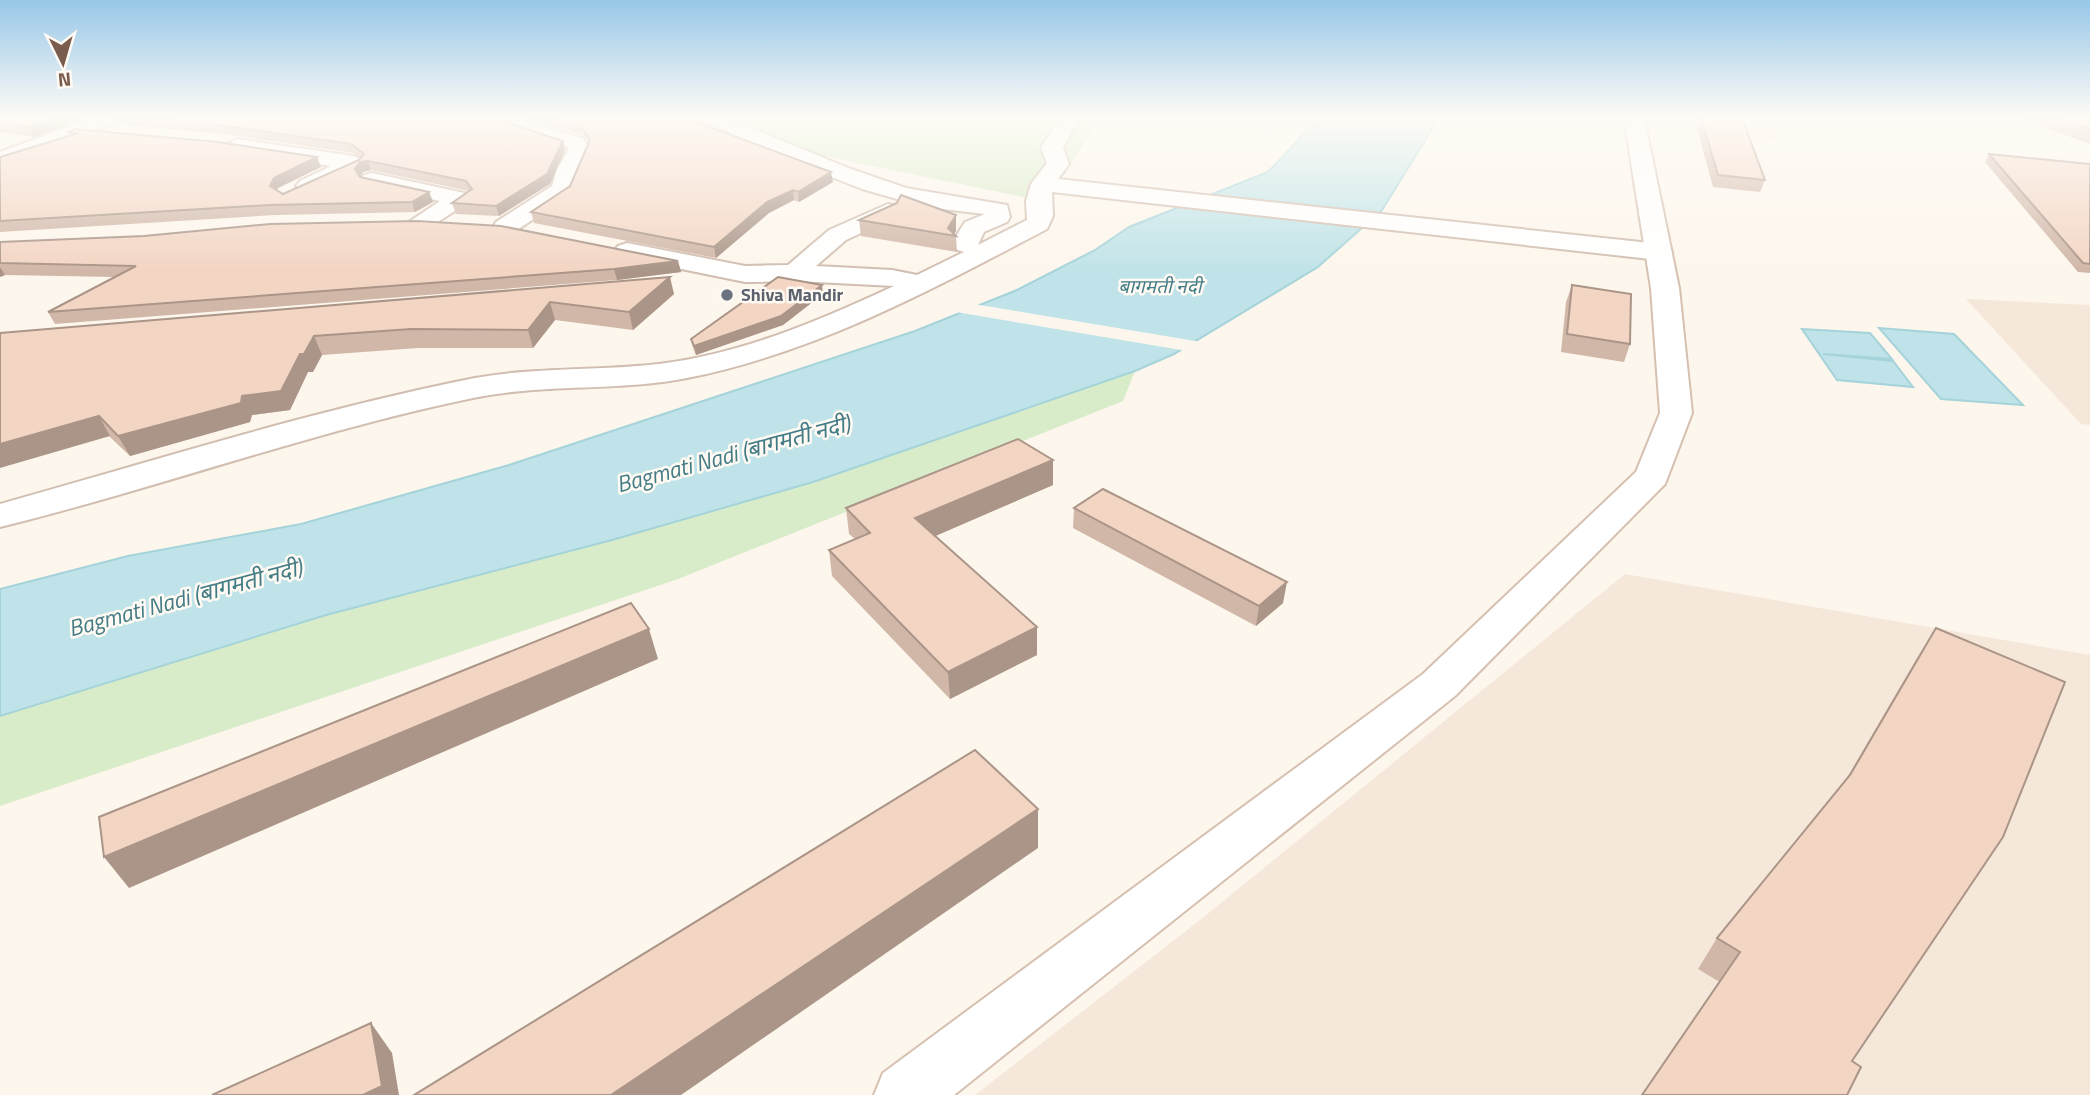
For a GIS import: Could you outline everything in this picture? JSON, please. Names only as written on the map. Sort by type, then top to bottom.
[{"type":"street","points":[[288,195],[342,169]]},
{"type":"street","points":[[485,226],[563,189],[569,169]]},
{"type":"street","points":[[836,169],[875,185],[927,200],[982,205],[999,210],[998,216],[974,228],[964,244],[984,252]]},
{"type":"street","points":[[0,516],[332,421],[478,388],[542,378],[608,377],[684,369],[753,353],[914,290],[1038,225],[1041,216],[1037,204],[1042,184],[1054,169]]},
{"type":"street","points":[[905,1095],[1439,685],[1652,476],[1676,413],[1665,288],[1644,169]]},
{"type":"street","points":[[372,180],[461,199],[421,222]]},
{"type":"street","points":[[1042,184],[1659,252]]},
{"type":"street","points":[[796,273],[829,239],[855,222],[888,211]]},
{"type":"street","points":[[394,222],[485,226],[545,235]]},
{"type":"street","points":[[598,246],[745,274]]},
{"type":"street","points":[[668,284],[745,274],[796,273],[892,278],[914,290]]},
{"type":"shaded area","points":[[1966,299],[2090,305],[2090,425],[2081,424]]},
{"type":"shaded area","points":[[1625,574],[2090,655],[2090,1095],[975,1095],[1205,916]]},
{"type":"green space","points":[[888,169],[1068,169],[1047,202]]},
{"type":"green space","points":[[1135,371],[1123,401],[678,579],[0,806],[0,716],[326,615],[612,540],[813,482]]},
{"type":"water","name":"बागमती नदी","points":[[1271,169],[1407,169],[1382,210],[1318,267],[1174,354],[1135,371],[813,482],[612,540],[326,615],[0,716],[0,589],[128,556],[301,524],[509,465],[915,331],[1017,290],[1095,250],[1129,227]]},
{"type":"water","points":[[1879,328],[1954,334],[2023,405],[1941,399]]},
{"type":"water","points":[[1802,329],[1870,333],[1892,359],[1823,354],[1893,361],[1913,387],[1837,380]]},
{"type":"pier","points":[[974,304],[1201,342],[1187,351],[956,312]]},
{"type":"building","points":[[0,169],[292,169],[274,178],[270,186],[283,194],[339,169],[355,169],[360,177],[429,192],[412,202],[270,205],[0,221]]},
{"type":"building","points":[[408,169],[549,169],[547,174],[496,206],[452,203],[472,189],[466,181]]},
{"type":"building","points":[[577,169],[823,169],[831,172],[798,192],[793,190],[767,202],[714,247],[531,212],[570,186]]},
{"type":"building","points":[[1716,169],[1761,169],[1765,180],[1718,175]]},
{"type":"building","points":[[2002,169],[2090,169],[2090,264],[2083,263]]},
{"type":"building","points":[[901,195],[956,215],[948,228],[956,236],[859,220],[897,203]]},
{"type":"building","points":[[417,221],[501,226],[678,261],[614,269],[48,312],[136,266],[0,263],[0,242],[144,236],[270,224]]},
{"type":"building","points":[[670,277],[629,312],[550,302],[528,330],[411,329],[314,336],[304,354],[300,354],[281,391],[242,396],[241,403],[118,436],[99,416],[0,444],[0,333]]},
{"type":"building","points":[[778,277],[822,285],[781,316],[694,346],[691,339]]},
{"type":"building","points":[[1572,285],[1631,294],[1630,344],[1567,334]]},
{"type":"building","points":[[1018,439],[1053,460],[915,518],[1037,627],[948,672],[829,550],[870,533],[846,508]]},
{"type":"building","points":[[1103,489],[1287,582],[1259,606],[1074,508]]},
{"type":"building","points":[[631,603],[649,629],[104,857],[99,817]]},
{"type":"building","points":[[1936,628],[2065,682],[2003,837],[1852,1061],[1861,1067],[1847,1095],[1642,1095],[1740,952],[1717,938],[1850,775]]},
{"type":"building","points":[[975,750],[1038,809],[611,1095],[414,1095]]},
{"type":"building","points":[[371,1023],[382,1086],[363,1095],[212,1095]]},
{"type":"place","name":"Shiva Mandir","points":[[727,295]]},
{"type":"water label","name":"Bagmati Nadi (बागमती नदी)","points":[[733,454]]},
{"type":"water label","name":"Bagmati Nadi (बागमती नदी)","points":[[185,598]]}]
